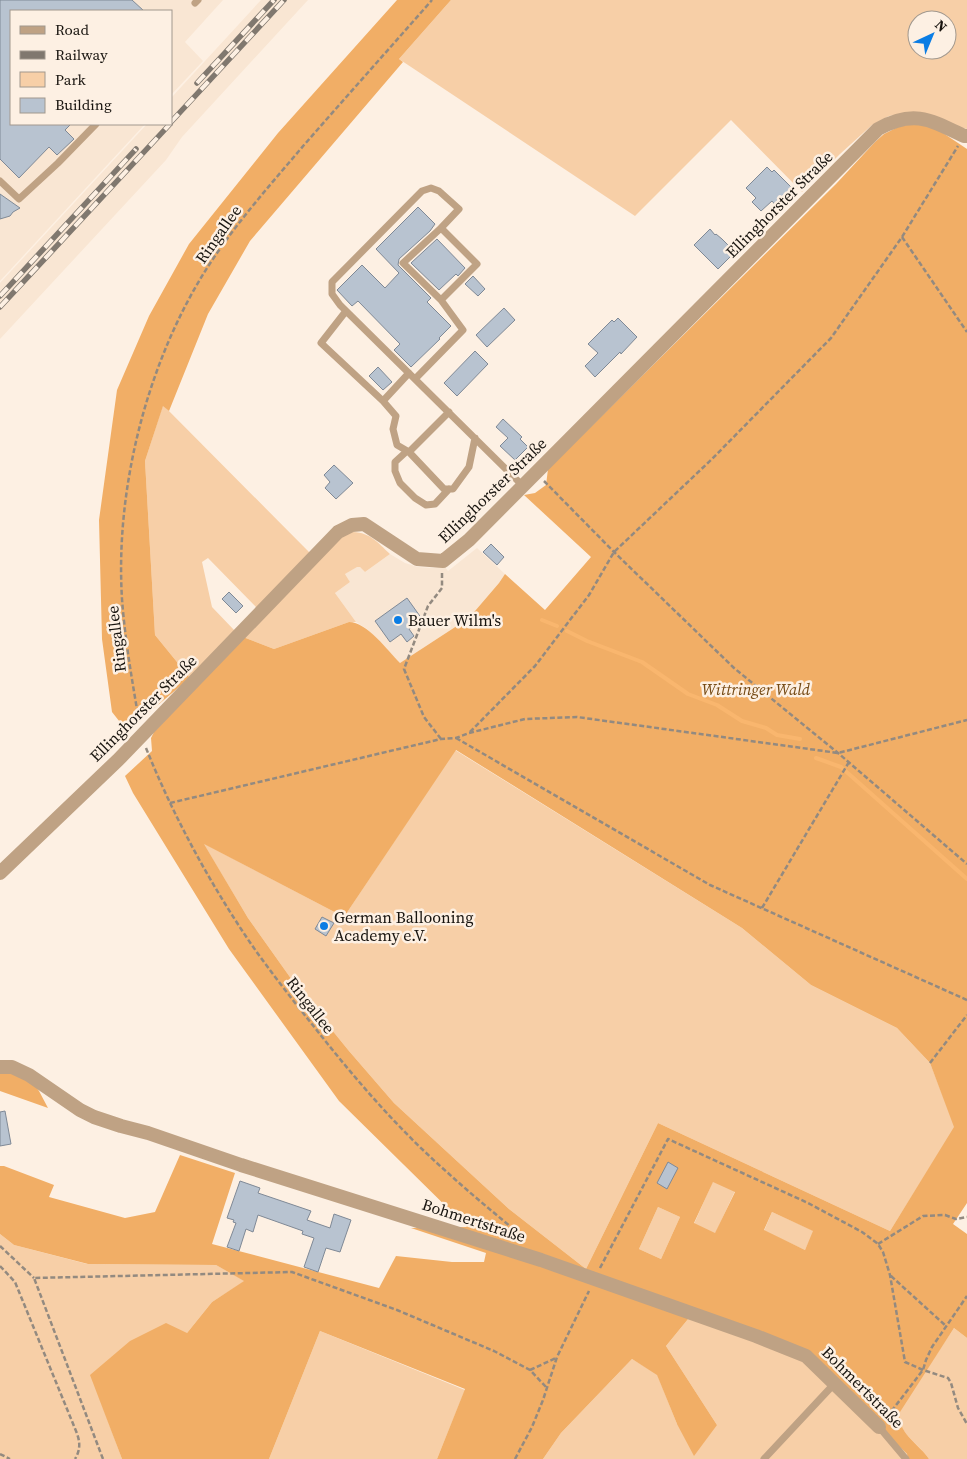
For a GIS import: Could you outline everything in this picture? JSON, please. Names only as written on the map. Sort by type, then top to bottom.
[{"type":"street","name":"Ellinghorster Straße","points":[[0,872],[142,736],[338,532],[352,525],[364,524],[417,559],[443,561],[469,540],[878,129],[889,123],[915,118],[930,120],[966,136]]},
{"type":"street","name":"Bohmertstraße","points":[[0,1067],[12,1067],[29,1075],[80,1110],[94,1117],[542,1260],[756,1336],[806,1356],[880,1427]]},
{"type":"lane","points":[[0,181],[19,200],[95,125]]},
{"type":"lane","points":[[415,379],[463,330],[441,300],[403,263],[459,209],[439,191],[431,188],[422,192],[332,282],[332,294],[346,311],[523,486]]},
{"type":"lane","points":[[441,228],[477,264],[441,300]]},
{"type":"lane","points":[[346,311],[321,343],[383,401],[396,416],[393,429],[397,446],[408,451],[444,489],[453,489],[469,467],[475,438]]},
{"type":"lane","points":[[383,401],[409,373]]},
{"type":"lane","points":[[449,412],[395,462],[395,471],[400,483],[426,505],[435,504],[449,489]]},
{"type":"lane","points":[[764,1459],[835,1383]]},
{"type":"lane","name":"Bohmertstraße","points":[[880,1427],[906,1459]]},
{"type":"path","name":"Ringallee","points":[[432,0],[250,207],[208,266],[172,335],[158,370],[134,452],[126,497],[122,544],[122,597],[127,651],[142,736],[170,803],[193,850],[248,939],[348,1071],[411,1138],[447,1173],[523,1237],[542,1260]]},
{"type":"path","points":[[469,733],[535,666],[589,595],[614,552],[712,460],[831,338],[902,237],[966,136]]},
{"type":"path","points":[[902,237],[967,332]]},
{"type":"path","points":[[536,472],[614,552],[734,668],[850,762],[967,864]]},
{"type":"path","points":[[441,739],[424,717],[404,669],[428,606],[442,588],[443,561]]},
{"type":"path","points":[[170,803],[441,739],[456,738],[525,719],[577,716],[838,752],[967,720]]},
{"type":"path","points":[[456,738],[710,885],[967,1000]]},
{"type":"path","points":[[762,908],[850,762]]},
{"type":"path","points":[[930,1063],[967,1015]]},
{"type":"path","points":[[515,1459],[532,1427],[557,1357],[595,1278],[668,1139],[808,1203],[862,1232],[878,1244],[887,1261],[890,1274],[905,1362],[948,1378],[951,1382],[958,1408],[967,1424]]},
{"type":"path","points":[[878,1244],[924,1216],[945,1215],[956,1219],[967,1217]]},
{"type":"path","points":[[0,1246],[34,1278],[103,1459]]},
{"type":"path","points":[[0,1266],[15,1282],[76,1431],[79,1449],[75,1459]]},
{"type":"path","points":[[34,1278],[292,1272],[397,1310],[494,1351],[530,1370],[547,1388]]},
{"type":"path","points":[[890,1274],[946,1326]]},
{"type":"path","points":[[880,1427],[923,1370],[932,1347],[967,1296]]},
{"type":"path","points":[[530,1370],[557,1357]]},
{"type":"path","points":[[0,1454],[10,1459]]},
{"type":"shaded area","points":[[0,0],[223,0],[185,42],[203,61],[172,94],[172,10],[10,10],[10,125],[144,125],[0,281]]},
{"type":"shaded area","points":[[261,0],[308,0],[182,137],[166,160],[0,339],[0,283],[146,125],[172,125],[172,97]]},
{"type":"shaded area","points":[[477,548],[505,574],[499,583],[469,618],[400,663],[367,629],[356,622],[335,593],[350,582],[345,574],[356,567],[360,567],[365,572],[390,554],[405,563],[418,567],[433,568],[444,566],[448,571]]},
{"type":"green space","points":[[397,0],[451,0],[399,59],[403,62],[250,241],[208,314],[169,411],[163,406],[145,461],[155,635],[190,678],[127,731],[112,712],[102,639],[99,520],[117,390],[149,316],[189,244],[278,133]]},
{"type":"green space","points":[[451,0],[967,0],[967,129],[901,114],[889,116],[872,125],[802,192],[731,120],[635,216],[399,59]]},
{"type":"green space","name":"Wittringer Wald","points":[[923,124],[940,131],[967,149],[967,1203],[953,1224],[967,1234],[967,1338],[954,1328],[900,1412],[901,1426],[929,1459],[908,1459],[907,1454],[806,1356],[693,1313],[666,1346],[717,1425],[694,1456],[677,1424],[657,1375],[632,1359],[561,1433],[543,1459],[437,1459],[465,1389],[320,1331],[269,1459],[122,1459],[90,1375],[130,1341],[166,1323],[187,1333],[212,1302],[244,1281],[216,1265],[88,1264],[14,1245],[0,1234],[0,1166],[54,1185],[49,1197],[125,1218],[155,1212],[180,1155],[235,1173],[212,1244],[379,1288],[396,1256],[452,1262],[484,1262],[486,1253],[411,1228],[467,1227],[339,1101],[229,949],[133,793],[125,776],[152,751],[151,738],[154,732],[243,637],[274,649],[349,622],[356,623],[370,632],[400,663],[469,618],[505,574],[545,610],[591,557],[524,495],[535,493],[546,485],[548,469],[836,184],[875,142],[884,134],[898,127]],"holes":[[[456,750],[742,928],[811,985],[897,1028],[930,1063],[954,1127],[890,1231],[658,1123],[586,1269],[509,1209],[394,1103],[297,987],[248,918],[204,844],[344,917]],[[713,1182],[735,1192],[715,1233],[694,1223]],[[658,1207],[680,1217],[661,1259],[639,1249]],[[772,1212],[813,1231],[805,1250],[764,1230]]]},
{"type":"green space","points":[[163,405],[310,553],[257,608],[208,558],[202,562],[212,607],[235,631],[190,678],[155,635],[145,461]]},
{"type":"green space","points":[[353,532],[369,536],[390,554],[365,572],[360,567],[357,567],[345,574],[350,582],[335,593],[356,622],[349,622],[274,649],[243,637],[342,535]]},
{"type":"green space","points":[[455,750],[742,928],[811,985],[897,1028],[930,1063],[955,1127],[890,1231],[658,1123],[586,1269],[509,1209],[394,1103],[297,987],[248,918],[203,843],[344,917]]},
{"type":"green space","points":[[0,1070],[29,1077],[48,1108],[0,1091]]},
{"type":"green space","points":[[713,1181],[735,1191],[715,1234],[694,1224]]},
{"type":"green space","points":[[658,1207],[680,1217],[661,1259],[639,1249]]},
{"type":"green space","points":[[772,1212],[814,1231],[805,1250],[764,1231]]},
{"type":"green space","points":[[0,1234],[14,1245],[87,1264],[216,1265],[245,1281],[212,1302],[187,1333],[91,1375],[122,1459],[0,1459]]},
{"type":"green space","points":[[693,1313],[806,1356],[848,1395],[904,1459],[543,1459],[561,1433],[632,1359],[657,1374],[677,1424],[717,1425],[666,1346]]},
{"type":"green space","points":[[954,1328],[967,1338],[967,1459],[929,1459],[906,1434],[900,1423],[899,1413]]},
{"type":"green space","points":[[320,1331],[465,1390],[437,1459],[269,1459]]},
{"type":"building","points":[[0,0],[132,0],[143,10],[10,10],[10,125],[70,125],[65,130],[74,139],[57,155],[49,147],[19,178],[0,159]]},
{"type":"building","points":[[767,167],[772,172],[774,170],[795,191],[778,208],[772,201],[761,211],[752,202],[756,198],[746,188]]},
{"type":"building","points":[[0,194],[20,208],[10,216],[0,219]]},
{"type":"building","points":[[418,207],[435,224],[430,231],[399,259],[398,265],[431,298],[427,302],[451,326],[411,367],[394,350],[400,344],[358,301],[352,306],[337,290],[362,265],[385,288],[399,273],[376,249]]},
{"type":"building","points":[[710,229],[735,252],[718,269],[694,245]]},
{"type":"building","points":[[437,239],[465,268],[458,276],[456,274],[439,290],[411,263]]},
{"type":"building","points":[[473,276],[485,289],[478,296],[465,284]]},
{"type":"building","points":[[504,308],[515,320],[487,347],[476,335]]},
{"type":"building","points":[[618,318],[637,337],[595,377],[585,366],[598,353],[588,344],[612,320],[614,322]]},
{"type":"building","points":[[475,351],[488,364],[457,396],[444,383]]},
{"type":"building","points":[[378,367],[392,382],[383,390],[369,376]]},
{"type":"building","points":[[503,419],[522,437],[520,439],[528,447],[515,460],[500,446],[508,438],[496,427]]},
{"type":"building","points":[[334,465],[353,483],[336,499],[325,488],[330,482],[324,475]]},
{"type":"building","points":[[491,544],[504,557],[497,565],[483,552]]},
{"type":"building","points":[[229,592],[243,606],[236,613],[222,599]]},
{"type":"building","name":"Bauer Wilm's","points":[[407,598],[422,619],[409,629],[414,636],[407,642],[401,634],[390,642],[375,621]]},
{"type":"building","name":"German Ballooning Academy e.V.","points":[[322,917],[334,923],[326,936],[315,929]]},
{"type":"building","points":[[5,1111],[11,1144],[0,1146],[0,1112]]},
{"type":"building","points":[[668,1162],[678,1168],[667,1189],[657,1183]]},
{"type":"building","points":[[240,1181],[260,1188],[258,1193],[311,1211],[307,1220],[330,1228],[334,1214],[351,1220],[340,1252],[326,1248],[318,1272],[304,1267],[314,1238],[302,1234],[303,1231],[258,1215],[253,1232],[246,1229],[239,1251],[227,1247],[236,1223],[233,1222],[234,1220],[227,1218]]},
{"type":"waterway","points":[[542,620],[557,626]]},
{"type":"waterway","points":[[567,631],[587,641],[642,662],[688,694],[717,705],[742,721],[766,728],[777,735],[800,739]]},
{"type":"waterway","points":[[816,758],[841,767],[967,879]]},
{"type":"railway","points":[[197,83],[274,0]]},
{"type":"railway","points":[[172,121],[284,0]]},
{"type":"railway","points":[[0,307],[169,125]]},
{"type":"railway","points":[[0,296],[136,149]]},
{"type":"place","name":"Bauer Wilm's","points":[[398,620]]},
{"type":"place","name":"German Ballooning Academy e.V.","points":[[324,926]]}]
